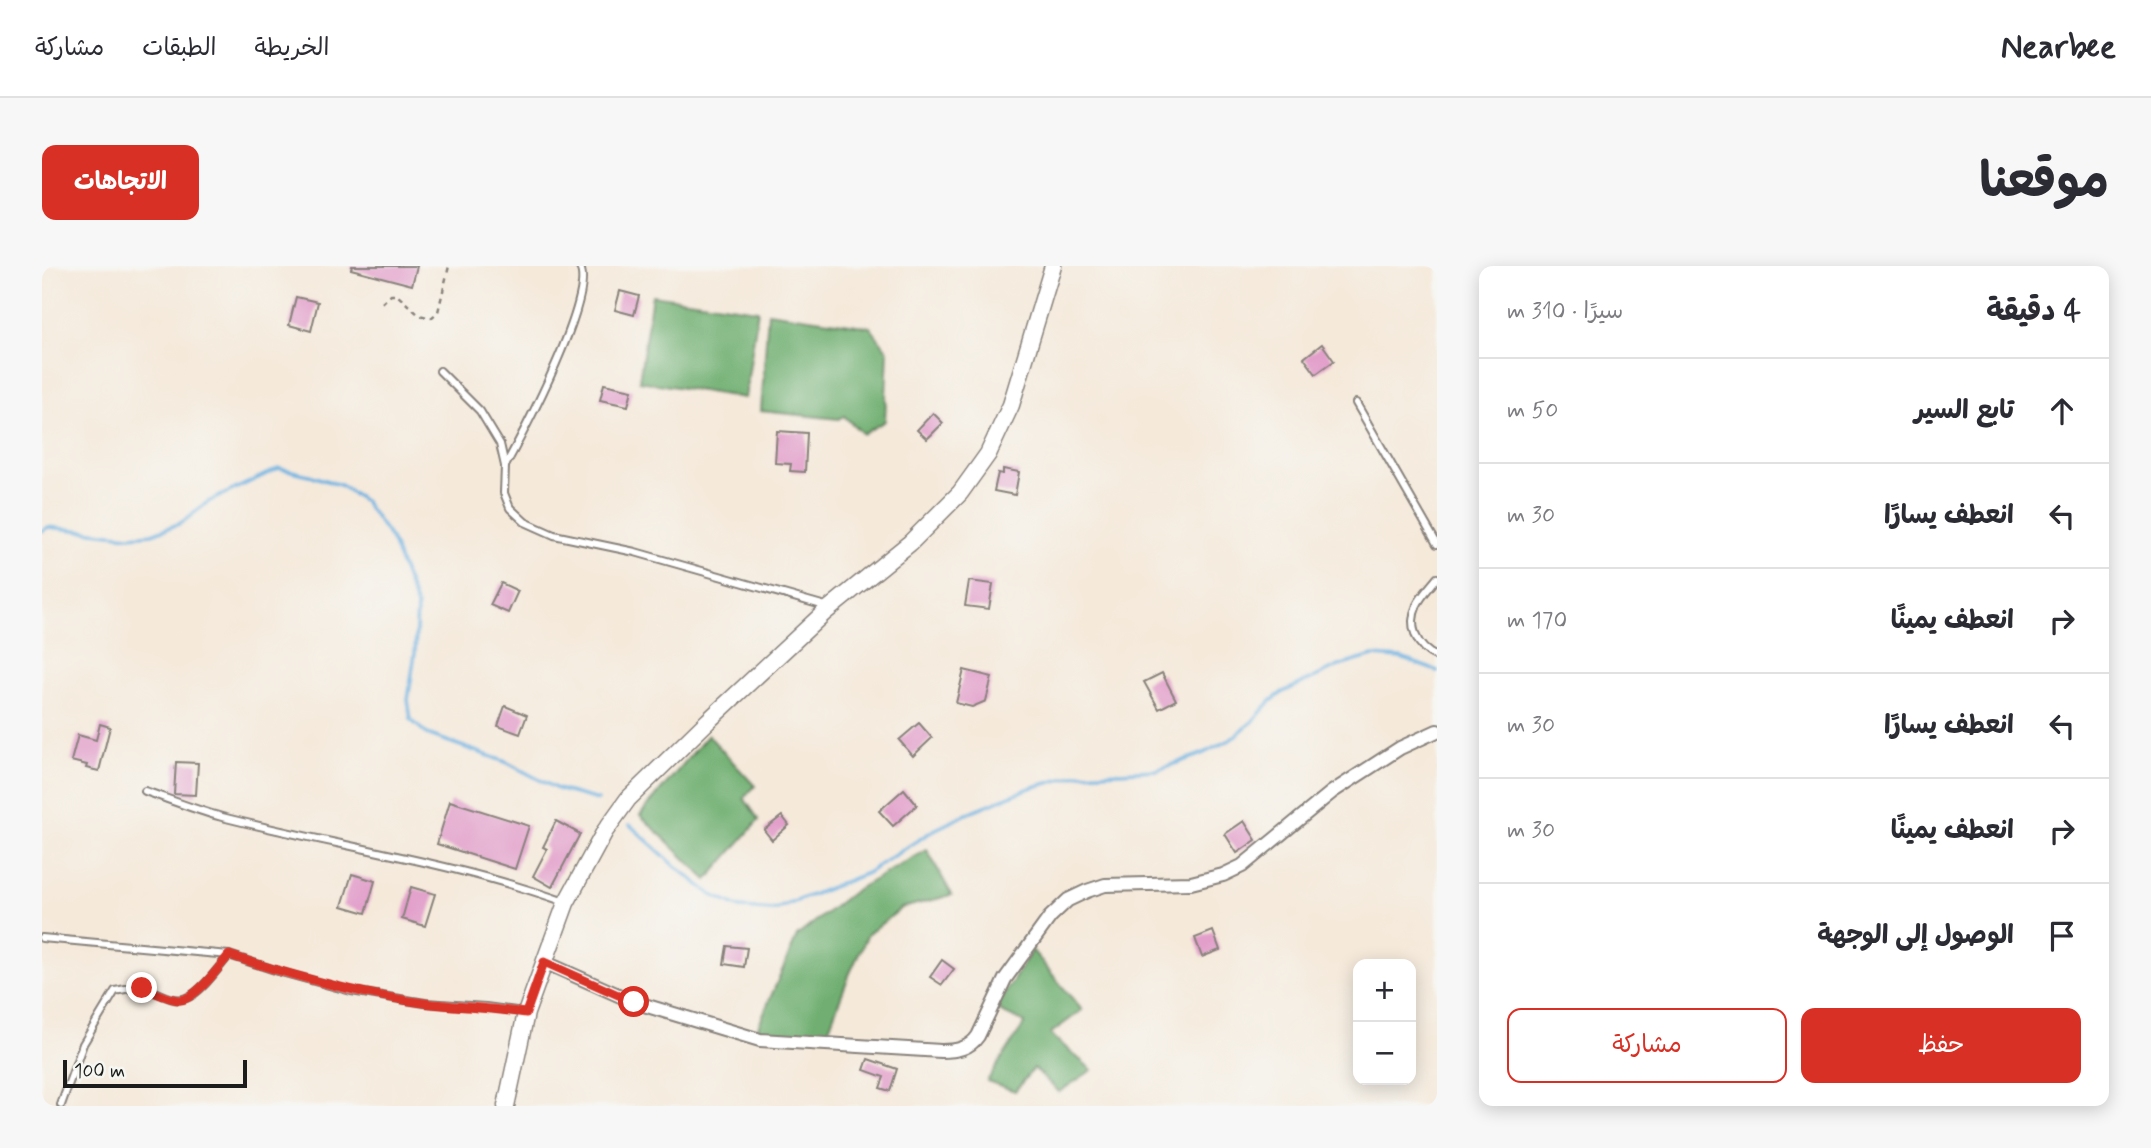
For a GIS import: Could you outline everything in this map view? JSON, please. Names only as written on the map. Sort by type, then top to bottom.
[{"type":"street","points":[[506,1106],[526,1013],[544,962],[566,903],[606,831],[628,799],[708,720],[831,607],[910,543],[960,493],[988,454],[1011,405],[1053,266]]},
{"type":"street","points":[[544,962],[634,1002],[760,1040],[941,1052],[962,1049],[972,1044],[978,1036],[1005,979],[1050,917],[1068,900],[1105,885],[1191,883],[1223,875],[1242,866],[1332,792],[1400,748],[1437,731]]},
{"type":"lane","points":[[505,466],[531,419],[567,337],[583,283],[583,271],[579,266]]},
{"type":"lane","points":[[440,371],[480,411],[500,444],[505,466],[504,493],[510,508],[524,522],[554,535],[635,552],[831,607]]},
{"type":"lane","points":[[1356,403],[1437,544]]},
{"type":"lane","points":[[1437,578],[1417,603],[1413,617],[1418,643],[1427,653],[1437,657]]},
{"type":"lane","points":[[145,792],[220,816],[523,887],[566,903]]},
{"type":"lane","points":[[42,938],[229,955],[351,990],[425,1003],[526,1013]]},
{"type":"lane","points":[[61,1105],[83,1044],[115,991],[142,988],[178,1000],[188,998],[229,955]]},
{"type":"path","points":[[382,303],[391,295],[397,295],[419,315],[431,318],[438,312],[449,266]]},
{"type":"green space","points":[[652,295],[758,310],[745,398],[639,381]]},
{"type":"green space","points":[[768,312],[870,327],[888,351],[885,421],[863,434],[844,416],[839,419],[761,411]]},
{"type":"green space","points":[[708,735],[755,786],[744,798],[759,820],[707,880],[640,815]]},
{"type":"green space","points":[[927,850],[952,895],[902,908],[868,934],[826,1036],[756,1031],[797,936],[854,891]]},
{"type":"green space","points":[[1032,950],[1082,1010],[1050,1034],[1092,1070],[1059,1092],[1034,1068],[1015,1091],[987,1081],[1025,1023],[999,1011],[997,1006]]},
{"type":"building","points":[[352,266],[417,266],[412,285],[351,269]]},
{"type":"building","points":[[620,291],[639,296],[634,315],[615,310]]},
{"type":"building","points":[[296,297],[318,302],[311,331],[289,325]]},
{"type":"building","points":[[1322,344],[1334,361],[1316,374],[1304,358]]},
{"type":"building","points":[[604,384],[632,390],[628,406],[600,400]]},
{"type":"building","points":[[933,413],[943,423],[927,439],[917,430]]},
{"type":"building","points":[[777,431],[807,433],[805,472],[790,471],[791,464],[775,463]]},
{"type":"building","points":[[1003,469],[1019,472],[1015,495],[994,491],[998,473],[1003,474]]},
{"type":"building","points":[[969,581],[993,584],[989,609],[965,606]]},
{"type":"building","points":[[501,583],[518,591],[508,613],[490,605]]},
{"type":"building","points":[[964,670],[992,677],[986,701],[972,707],[956,703]]},
{"type":"building","points":[[1162,673],[1176,700],[1159,709],[1144,682]]},
{"type":"building","points":[[505,706],[527,715],[520,734],[498,726]]},
{"type":"building","points":[[919,723],[932,738],[913,756],[899,740]]},
{"type":"building","points":[[100,724],[110,727],[99,771],[71,761],[78,735],[96,740]]},
{"type":"building","points":[[176,762],[198,763],[196,795],[174,794]]},
{"type":"building","points":[[904,789],[917,805],[893,826],[879,811]]},
{"type":"building","points":[[450,801],[529,826],[515,869],[437,844]]},
{"type":"building","points":[[782,816],[789,825],[772,840],[764,830]]},
{"type":"building","points":[[556,821],[580,834],[552,887],[533,876],[547,849],[543,847]]},
{"type":"building","points":[[1244,821],[1256,840],[1237,853],[1225,834]]},
{"type":"building","points":[[352,874],[375,881],[366,913],[342,906]]},
{"type":"building","points":[[411,887],[435,894],[425,926],[402,919]]},
{"type":"building","points":[[1213,931],[1220,950],[1202,957],[1195,938]]},
{"type":"building","points":[[727,946],[747,948],[744,967],[724,964]]},
{"type":"building","points":[[942,960],[954,969],[942,985],[930,977]]},
{"type":"building","points":[[868,1059],[897,1069],[890,1091],[880,1088],[884,1077],[864,1070]]},
{"type":"waterway","points":[[42,531],[48,527],[129,536],[152,534],[181,523],[208,502],[279,468],[340,485],[364,501],[391,539],[417,606],[415,653],[408,700],[411,720],[427,734],[506,762],[557,789],[598,800]]},
{"type":"waterway","points":[[630,825],[712,895],[740,908],[774,910],[867,873],[934,830],[1030,788],[1081,774],[1157,770],[1202,754],[1230,740],[1283,692],[1339,666],[1373,656],[1401,658],[1437,671]]},
{"type":"route","points":[[142,988],[178,1000],[188,998],[229,955],[351,990],[425,1003],[526,1013],[544,962],[634,1002]]}]
